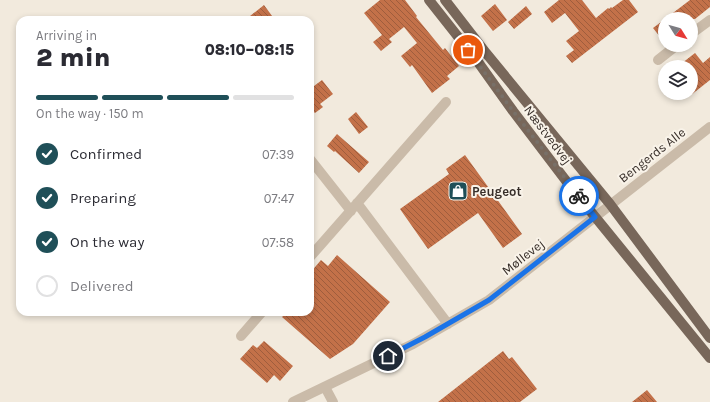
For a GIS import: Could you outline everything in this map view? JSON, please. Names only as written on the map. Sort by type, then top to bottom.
[{"type":"main road","name":"Næstvedvej","points":[[429,0],[478,62],[513,111],[595,217],[710,358]]},
{"type":"main road","name":"Næstvedvej","points":[[445,0],[610,204],[710,338]]},
{"type":"street","points":[[698,29],[710,20]]},
{"type":"street","points":[[658,60],[668,52]]},
{"type":"street","points":[[314,252],[446,102]]},
{"type":"street","name":"Bengerds Alle","points":[[610,204],[710,127]]},
{"type":"street","points":[[314,163],[354,207],[448,324]]},
{"type":"street","name":"Møllevej","points":[[293,402],[413,344],[489,300],[610,204]]},
{"type":"street","points":[[241,336],[258,316]]},
{"type":"street","points":[[325,387],[332,402]]},
{"type":"building","points":[[380,0],[405,0],[417,16],[416,17],[443,50],[445,48],[459,66],[447,76],[450,79],[432,93],[412,65],[410,67],[401,56],[417,43],[404,27],[389,39],[392,42],[381,51],[373,42],[382,35],[364,13]]},
{"type":"building","points":[[559,0],[582,0],[596,18],[608,8],[612,8],[623,0],[629,0],[638,12],[572,63],[566,56],[574,50],[566,41],[579,31],[565,13],[552,23],[544,12]]},
{"type":"building","points":[[690,0],[710,0],[710,7],[698,17],[698,12],[674,12]]},
{"type":"building","points":[[495,4],[507,20],[493,31],[481,16]]},
{"type":"building","points":[[264,5],[272,16],[250,16]]},
{"type":"building","points":[[526,6],[532,14],[514,29],[508,22]]},
{"type":"building","points":[[658,24],[658,34],[653,28]]},
{"type":"building","points":[[695,53],[703,63],[710,57],[710,80],[698,89],[698,60],[686,60]]},
{"type":"building","points":[[322,80],[333,94],[320,104],[323,107],[315,113],[314,112],[314,86]]},
{"type":"building","points":[[356,112],[368,127],[359,134],[348,119]]},
{"type":"building","points":[[337,134],[369,162],[359,173],[335,151],[334,152],[327,146]]},
{"type":"building","name":"Peugeot","points":[[465,155],[522,234],[503,248],[478,213],[428,249],[400,209],[449,174],[446,169]]},
{"type":"building","points":[[337,255],[390,302],[353,344],[330,359],[282,317],[314,316],[314,268],[321,260],[328,266]]},
{"type":"building","points":[[264,341],[293,366],[280,381],[274,375],[267,383],[240,359],[253,345],[257,348]]},
{"type":"building","points":[[503,351],[509,359],[512,357],[537,389],[520,402],[438,402]]},
{"type":"building","points":[[647,390],[657,402],[632,402]]},
{"type":"way so far","points":[[468,50],[579,196]]},
{"type":"place","name":"Peugeot","points":[[458,191]]},
{"type":"route","points":[[388,356],[413,344],[489,300],[595,217],[579,196]]}]
